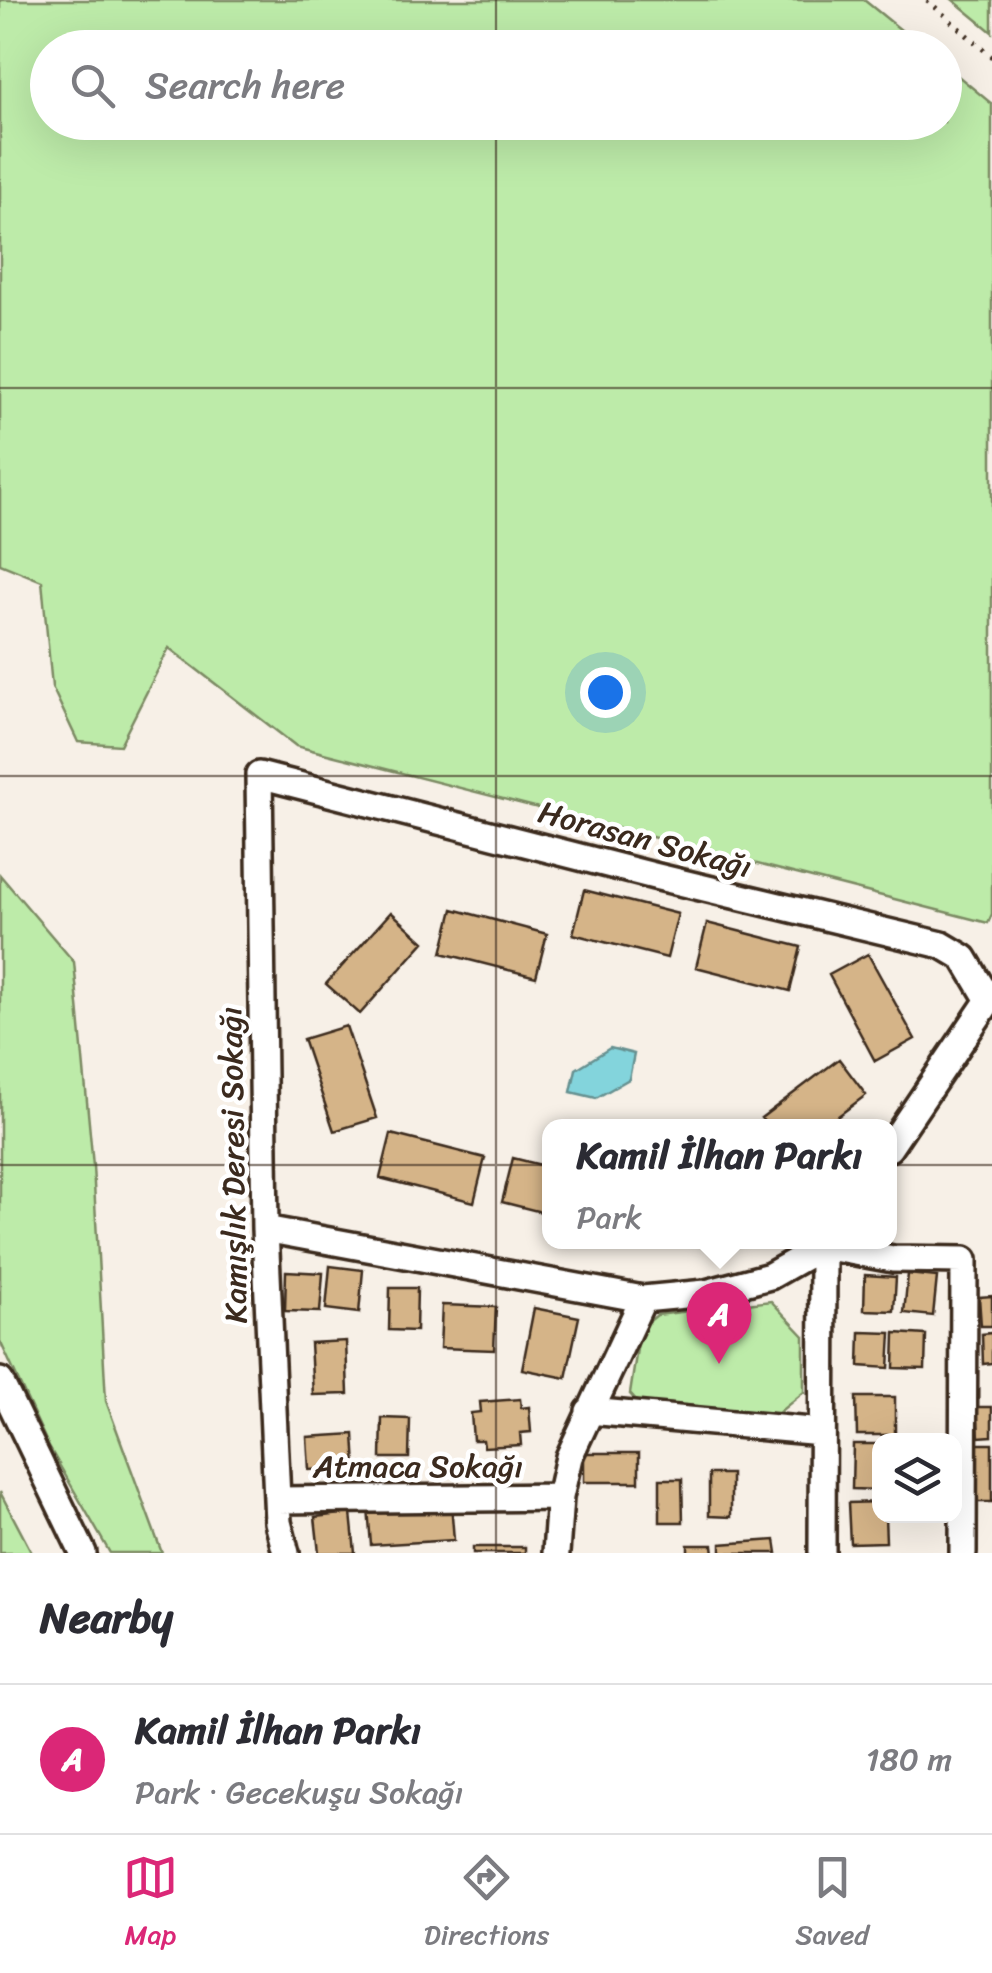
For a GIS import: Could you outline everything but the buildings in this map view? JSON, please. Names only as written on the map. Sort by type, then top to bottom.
[{"type":"street","name":"Horasan Sokağı","points":[[260,775],[942,945],[964,958],[990,1000],[897,1136]]},
{"type":"street","name":"Kamışlık Deresi Sokağı","points":[[260,775],[264,1228],[277,1500],[286,1553]]},
{"type":"street","points":[[264,1228],[642,1299],[706,1294],[770,1276],[816,1249]]},
{"type":"street","points":[[822,1553],[824,1249]]},
{"type":"street","points":[[847,1249],[893,1259],[964,1260],[963,1553]]},
{"type":"street","points":[[556,1553],[568,1457],[642,1299]]},
{"type":"street","points":[[0,1380],[84,1553]]},
{"type":"street","points":[[589,1411],[822,1432]]},
{"type":"street","name":"Atmaca Sokağı","points":[[277,1500],[560,1498]]},
{"type":"path","points":[[927,0],[962,30]]},
{"type":"path","points":[[962,30],[992,56]]},
{"type":"green space","points":[[0,0],[864,0],[901,30],[30,30],[30,140],[962,140],[962,79],[992,104],[992,914],[988,923],[296,746],[169,648],[120,745],[78,742],[52,687],[42,581],[0,564]]},
{"type":"green space","points":[[953,0],[992,0],[992,32]]},
{"type":"green space","points":[[0,875],[74,962],[93,1166],[106,1401],[162,1553],[110,1553],[49,1447],[0,1341]]},
{"type":"green space","points":[[771,1301],[804,1336],[804,1392],[772,1418],[639,1404],[630,1394],[640,1329],[657,1315]]},
{"type":"green space","points":[[0,1492],[32,1553],[0,1553]]},
{"type":"water","points":[[610,1048],[634,1054],[629,1079],[596,1098],[571,1092],[576,1069]]},
{"type":"place","name":"Kamil İlhan Parkı","points":[[719,1364]]}]
